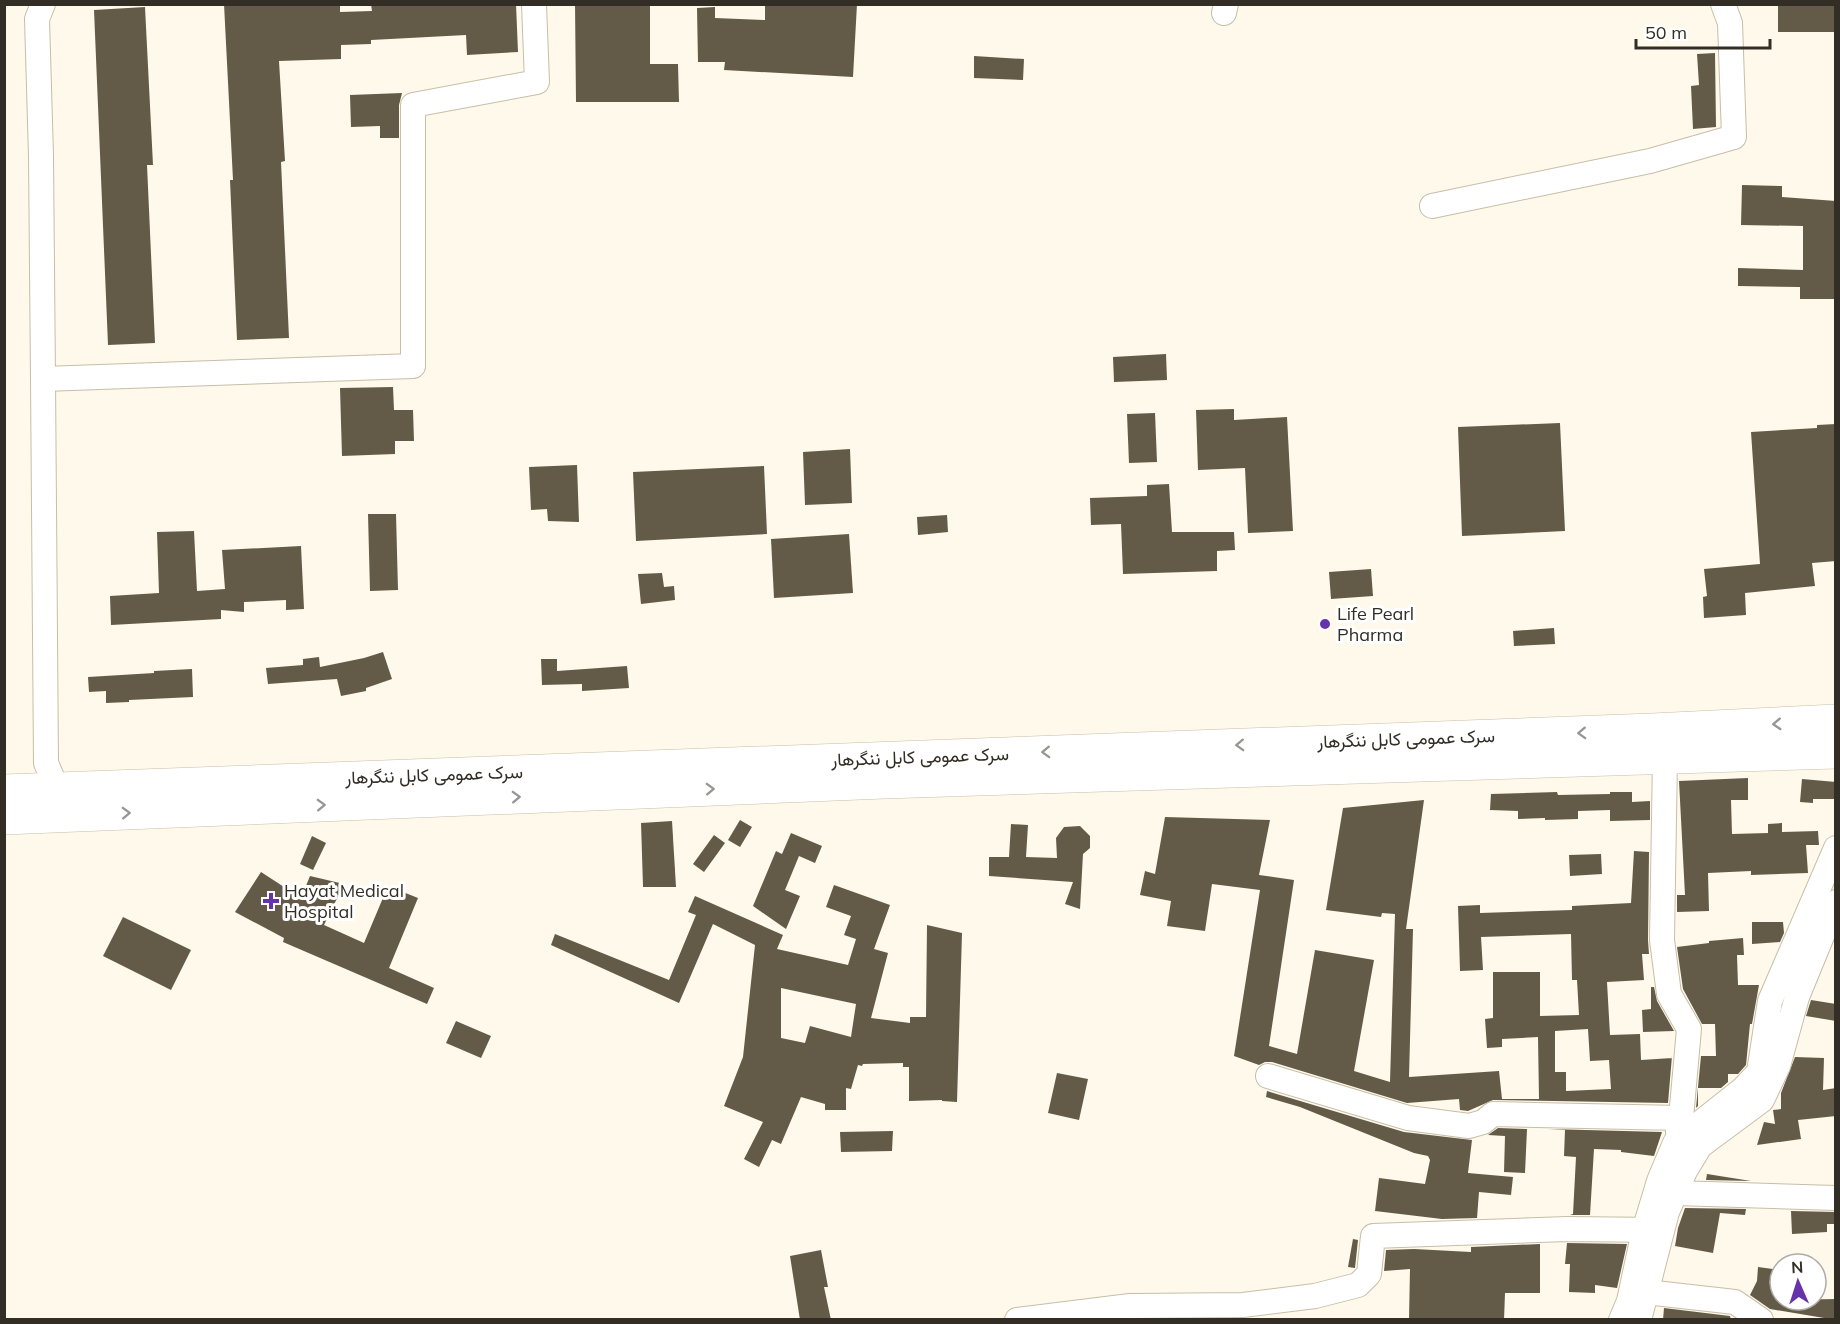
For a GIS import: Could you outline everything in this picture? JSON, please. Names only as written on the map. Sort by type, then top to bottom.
[{"type":"highway","name":"سرک عمومی کابل ننگرهار","points":[[4,791],[71,797],[403,789],[1292,756],[1836,721]]},
{"type":"highway","name":"سرک عمومی کابل ننگرهار","points":[[1292,756],[1665,757],[1836,752]]},
{"type":"highway","name":"سرک عمومی کابل ننگرهار","points":[[4,818],[71,797]]},
{"type":"street","points":[[43,4],[37,19],[41,156],[46,763],[71,797]]},
{"type":"street","points":[[43,379],[413,366],[413,105],[537,82],[534,4]]},
{"type":"street","points":[[1432,206],[1650,161],[1734,137],[1730,23],[1723,4]]},
{"type":"street","points":[[1639,1320],[1646,1292],[1659,1181],[1675,1143],[1681,1118],[1689,1029],[1669,994],[1662,940],[1665,757]]},
{"type":"street","points":[[1675,1143],[1743,1089],[1759,1072],[1770,1001],[1836,848]]},
{"type":"street","points":[[1621,1320],[1653,1230],[1666,1212],[1700,1146],[1762,1100],[1778,1066],[1797,997],[1836,902]]},
{"type":"street","points":[[1268,1076],[1408,1118],[1469,1126],[1483,1122],[1493,1114],[1681,1118]]},
{"type":"street","points":[[1675,1192],[1836,1198]]},
{"type":"street","points":[[1017,1320],[1243,1305],[1286,1310],[1315,1296],[1358,1285],[1369,1274],[1373,1236],[1567,1229],[1653,1230]]},
{"type":"street","points":[[1646,1292],[1735,1302],[1761,1320]]},
{"type":"building","points":[[224,4],[340,4],[340,12],[372,11],[371,4],[516,4],[518,52],[467,55],[466,35],[371,40],[371,44],[341,45],[341,59],[279,61],[285,161],[281,162],[289,338],[237,340],[230,180],[233,180]]},
{"type":"building","points":[[575,4],[650,4],[650,64],[678,64],[679,102],[576,102]]},
{"type":"building","points":[[765,4],[857,4],[853,77],[724,70],[725,62],[698,62],[697,8],[715,7],[715,18],[765,20]]},
{"type":"building","points":[[1778,4],[1836,4],[1836,32],[1778,32]]},
{"type":"building","points":[[145,7],[153,165],[147,165],[155,343],[108,345],[94,10]]},
{"type":"building","points":[[1715,53],[1716,127],[1693,129],[1691,86],[1699,85],[1697,54]]},
{"type":"building","points":[[974,56],[1024,59],[1023,80],[974,78]]},
{"type":"building","points":[[402,93],[399,105],[399,138],[380,138],[380,126],[351,127],[350,95]]},
{"type":"building","points":[[1742,185],[1782,186],[1782,197],[1836,201],[1836,299],[1800,299],[1800,287],[1738,286],[1738,268],[1803,270],[1803,226],[1741,225]]},
{"type":"building","points":[[1166,354],[1167,380],[1114,382],[1113,357]]},
{"type":"building","points":[[393,387],[394,410],[413,410],[414,441],[395,441],[395,454],[342,456],[340,388]]},
{"type":"building","points":[[1234,409],[1234,420],[1287,417],[1293,531],[1248,533],[1245,468],[1198,470],[1196,410]]},
{"type":"building","points":[[1155,413],[1157,462],[1129,463],[1127,414]]},
{"type":"building","points":[[1560,423],[1565,531],[1462,536],[1458,427]]},
{"type":"building","points":[[1836,424],[1836,561],[1812,563],[1815,586],[1745,593],[1746,615],[1704,618],[1703,597],[1707,596],[1704,569],[1760,564],[1751,432],[1817,428],[1817,425]]},
{"type":"building","points":[[850,449],[852,503],[805,505],[803,452]]},
{"type":"building","points":[[577,465],[579,522],[548,521],[547,509],[531,510],[529,467]]},
{"type":"building","points":[[764,466],[767,534],[636,541],[633,472]]},
{"type":"building","points":[[1169,484],[1172,532],[1234,532],[1235,550],[1217,551],[1217,571],[1123,574],[1121,524],[1091,525],[1090,498],[1147,496],[1147,485]]},
{"type":"building","points":[[368,514],[396,514],[398,590],[370,591]]},
{"type":"building","points":[[947,515],[948,532],[918,535],[917,517]]},
{"type":"building","points":[[194,531],[197,591],[225,589],[222,550],[301,546],[304,609],[286,610],[286,600],[244,602],[244,612],[221,610],[221,619],[111,625],[110,596],[159,593],[157,532]]},
{"type":"building","points":[[849,534],[853,593],[774,598],[771,539]]},
{"type":"building","points":[[1371,569],[1373,596],[1331,599],[1329,572]]},
{"type":"building","points":[[662,573],[664,587],[674,586],[675,600],[641,604],[638,574]]},
{"type":"building","points":[[1554,628],[1555,644],[1514,646],[1513,631]]},
{"type":"building","points":[[383,652],[392,679],[366,688],[366,691],[341,696],[337,679],[268,684],[266,668],[303,665],[303,659],[319,657],[320,667]]},
{"type":"building","points":[[541,659],[557,659],[557,671],[627,666],[629,688],[582,691],[582,684],[542,685]]},
{"type":"building","points":[[192,669],[193,697],[106,703],[106,691],[89,692],[88,677]]},
{"type":"building","points":[[1748,778],[1748,800],[1731,800],[1732,834],[1768,833],[1768,824],[1782,823],[1782,832],[1818,831],[1819,845],[1806,845],[1808,873],[1751,875],[1751,871],[1708,873],[1709,911],[1677,912],[1677,895],[1685,895],[1679,781]]},
{"type":"building","points":[[1802,779],[1836,782],[1836,799],[1813,799],[1813,803],[1800,802]]},
{"type":"building","points":[[1557,792],[1558,795],[1632,792],[1632,802],[1650,801],[1650,820],[1610,821],[1610,810],[1578,811],[1578,819],[1545,820],[1545,818],[1518,819],[1518,811],[1490,810],[1491,794]]},
{"type":"building","points":[[1424,800],[1406,929],[1413,929],[1409,1077],[1499,1071],[1502,1099],[1539,1099],[1538,1037],[1502,1039],[1502,1047],[1487,1048],[1485,1019],[1493,1018],[1493,972],[1540,972],[1540,1016],[1579,1015],[1577,980],[1572,980],[1571,934],[1481,937],[1483,970],[1460,971],[1458,906],[1480,905],[1480,913],[1572,910],[1572,906],[1631,903],[1634,851],[1649,852],[1649,954],[1642,954],[1644,980],[1607,982],[1610,1035],[1640,1034],[1641,1060],[1672,1058],[1668,1103],[1493,1100],[1468,1111],[1460,1110],[1459,1099],[1407,1103],[1272,1062],[1259,1065],[1234,1056],[1260,890],[1212,884],[1205,931],[1167,926],[1171,901],[1140,895],[1145,871],[1155,874],[1165,817],[1270,820],[1259,875],[1294,880],[1269,1046],[1297,1054],[1315,950],[1374,960],[1354,1071],[1390,1082],[1395,914],[1382,913],[1381,917],[1326,910],[1343,808]],"holes":[[[1588,1029],[1590,1061],[1609,1060],[1611,1089],[1566,1091],[1566,1072],[1555,1072],[1555,1031]]]},
{"type":"building","points":[[740,820],[752,827],[740,847],[728,840]]},
{"type":"building","points":[[672,821],[676,887],[643,887],[641,823]]},
{"type":"building","points":[[1011,824],[1028,825],[1026,857],[1057,858],[1056,838],[1064,827],[1080,826],[1090,836],[1090,848],[1083,854],[1080,909],[1065,904],[1073,882],[989,876],[989,857],[1009,857]]},
{"type":"building","points":[[791,833],[822,846],[815,863],[799,856],[785,890],[800,896],[786,929],[753,906],[776,851],[782,854]]},
{"type":"building","points":[[714,835],[725,843],[704,872],[693,864]]},
{"type":"building","points":[[312,836],[326,843],[313,870],[300,864]]},
{"type":"building","points":[[1601,854],[1602,874],[1570,876],[1569,855]]},
{"type":"building","points":[[261,872],[301,898],[310,876],[344,884],[324,925],[364,943],[388,886],[418,898],[389,968],[434,988],[427,1004],[283,942],[284,938],[235,912]]},
{"type":"building","points":[[834,885],[890,905],[874,949],[888,953],[871,1018],[910,1023],[910,1017],[926,1017],[927,925],[962,933],[957,1102],[909,1101],[909,1067],[903,1067],[903,1063],[858,1065],[851,1089],[846,1088],[846,1110],[825,1110],[825,1104],[801,1097],[781,1144],[772,1140],[759,1167],[744,1159],[763,1122],[724,1106],[743,1057],[755,945],[713,924],[679,1003],[551,945],[555,934],[669,980],[696,915],[688,912],[695,896],[783,935],[777,949],[848,965],[856,939],[844,935],[851,916],[826,907]],"holes":[[[781,988],[856,1004],[851,1037],[810,1026],[805,1043],[781,1038]]]},
{"type":"building","points":[[123,917],[191,950],[171,990],[103,956]]},
{"type":"building","points":[[1752,922],[1783,922],[1784,933],[1780,942],[1752,944]]},
{"type":"building","points":[[1743,938],[1744,955],[1737,955],[1738,985],[1759,985],[1752,1024],[1750,1024],[1746,1065],[1738,1074],[1728,1074],[1728,1082],[1721,1088],[1698,1088],[1696,1108],[1701,1056],[1716,1056],[1715,1024],[1702,1024],[1683,989],[1677,947]]},
{"type":"building","points":[[1651,987],[1654,987],[1657,1001],[1674,1031],[1643,1032],[1642,1010],[1651,1009]]},
{"type":"building","points":[[1811,1000],[1836,1004],[1836,1021],[1806,1016]]},
{"type":"building","points":[[456,1021],[491,1036],[481,1058],[446,1043]]},
{"type":"building","points":[[1795,1057],[1824,1058],[1823,1090],[1836,1088],[1836,1116],[1798,1120],[1801,1139],[1757,1145],[1764,1122],[1775,1124],[1773,1110],[1781,1109],[1781,1093]]},
{"type":"building","points":[[1057,1073],[1088,1079],[1079,1120],[1048,1113]]},
{"type":"building","points":[[1267,1091],[1404,1132],[1472,1140],[1468,1173],[1513,1177],[1511,1195],[1479,1192],[1477,1218],[1442,1219],[1375,1211],[1379,1178],[1425,1184],[1430,1160],[1428,1156],[1414,1153],[1300,1107],[1266,1097]]},
{"type":"building","points":[[1498,1128],[1527,1129],[1525,1173],[1504,1172],[1505,1136],[1488,1135]]},
{"type":"building","points":[[1548,1129],[1662,1132],[1654,1156],[1621,1152],[1621,1150],[1594,1149],[1590,1215],[1570,1215],[1573,1214],[1576,1157],[1564,1156],[1565,1130]]},
{"type":"building","points":[[893,1131],[892,1151],[841,1152],[840,1132]]},
{"type":"building","points":[[1707,1174],[1751,1181],[1706,1180]]},
{"type":"building","points":[[1685,1208],[1746,1209],[1745,1215],[1720,1213],[1713,1253],[1675,1246]]},
{"type":"building","points":[[1791,1211],[1836,1212],[1836,1224],[1827,1224],[1827,1232],[1792,1234]]},
{"type":"building","points":[[1353,1239],[1358,1240],[1355,1268],[1348,1267]]},
{"type":"building","points":[[1567,1243],[1627,1244],[1617,1288],[1595,1285],[1595,1293],[1569,1292],[1570,1264],[1565,1264]]},
{"type":"building","points":[[1540,1244],[1540,1293],[1505,1293],[1504,1320],[1409,1320],[1410,1269],[1384,1271],[1386,1250],[1471,1252],[1471,1247]]},
{"type":"building","points":[[821,1250],[828,1287],[824,1287],[831,1320],[800,1320],[790,1256]]},
{"type":"building","points":[[1758,1267],[1768,1268],[1768,1308],[1750,1295],[1757,1281]]},
{"type":"building","points":[[1828,1299],[1836,1299],[1836,1320],[1788,1312],[1828,1312]]},
{"type":"building","points":[[1664,1308],[1730,1316],[1731,1320],[1663,1320]]},
{"type":"place","name":"Life Pearl Pharma","points":[[1325,624]]},
{"type":"place","name":"Hayat Medical Hospital","points":[[271,901]]}]
